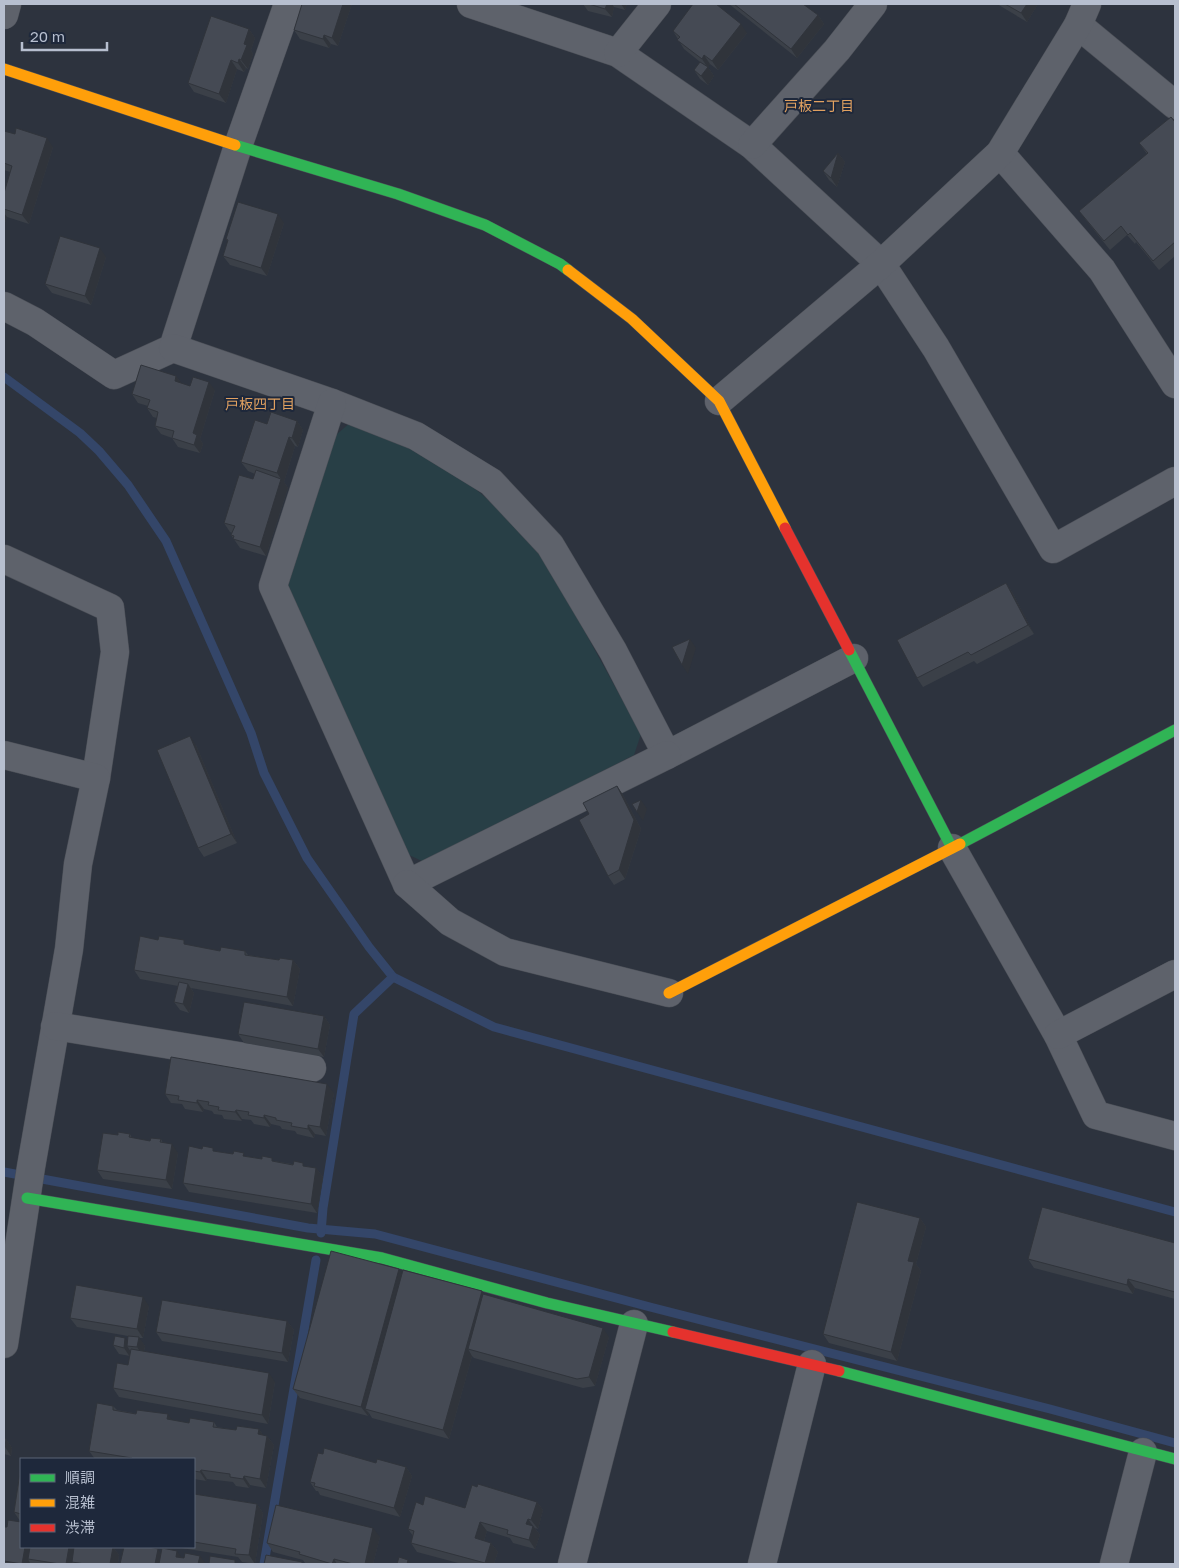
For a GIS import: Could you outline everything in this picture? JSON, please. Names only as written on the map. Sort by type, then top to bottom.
[{"type":"street","points":[[4,15],[7,4]]},
{"type":"street","points":[[173,348],[238,146],[288,4]]},
{"type":"street","points":[[471,4],[618,53],[752,145],[881,264],[936,348],[1052,549],[1175,481]]},
{"type":"street","points":[[618,53],[657,4]]},
{"type":"street","points":[[752,145],[837,50],[873,4]]},
{"type":"street","points":[[719,401],[881,264],[1000,153],[1082,14],[1175,105]]},
{"type":"street","points":[[4,69],[238,146],[398,194],[485,225],[560,264],[632,318],[719,401],[952,848],[1058,1035],[1096,1115],[1175,1136]]},
{"type":"street","points":[[1000,153],[1102,270],[1175,384]]},
{"type":"street","points":[[4,306],[35,322],[114,375],[173,348],[332,403],[416,436],[491,482],[550,545],[613,651],[668,755]]},
{"type":"street","points":[[332,403],[273,586],[407,884],[450,922],[505,952],[669,993],[952,848],[1175,730]]},
{"type":"street","points":[[4,559],[110,608],[115,652],[96,778],[78,864],[69,949],[4,1344]]},
{"type":"street","points":[[407,884],[668,755],[854,658]]},
{"type":"street","points":[[4,755],[96,778]]},
{"type":"street","points":[[1058,1035],[1175,974]]},
{"type":"street","points":[[55,1026],[312,1068]]},
{"type":"street","points":[[29,1183],[382,1258],[547,1303],[812,1364],[1175,1460]]},
{"type":"street","points":[[572,1564],[634,1324]]},
{"type":"street","points":[[762,1564],[812,1364]]},
{"type":"street","points":[[1114,1564],[1143,1452]]},
{"type":"shaded area","points":[[351,422],[406,444],[470,484],[505,515],[541,552],[641,734],[634,755],[424,862],[409,855],[287,598],[288,578],[336,435]]},
{"type":"building","points":[[302,4],[343,4],[332,38],[324,35],[323,39],[294,30]]},
{"type":"building","points":[[589,4],[607,4],[605,9]]},
{"type":"building","points":[[693,4],[716,4],[741,24],[712,61],[704,55],[702,59],[677,40],[680,37],[673,31]]},
{"type":"building","points":[[734,4],[803,4],[818,15],[791,49]]},
{"type":"building","points":[[1005,4],[1027,4],[1021,13]]},
{"type":"building","points":[[211,16],[249,29],[244,44],[247,45],[241,60],[239,59],[238,63],[231,60],[219,94],[188,83]]},
{"type":"building","points":[[700,62],[708,67],[701,76],[694,70]]},
{"type":"building","points":[[1171,117],[1175,122],[1175,242],[1153,261],[1130,233],[1128,235],[1121,226],[1104,241],[1079,211],[1148,153],[1139,143]]},
{"type":"building","points":[[16,128],[47,138],[22,215],[4,209],[4,193],[12,166],[4,163],[4,131],[15,134]]},
{"type":"building","points":[[838,153],[831,178],[823,171]]},
{"type":"building","points":[[238,202],[278,214],[261,268],[223,256],[228,240],[226,239]]},
{"type":"building","points":[[60,236],[100,248],[85,296],[45,284]]},
{"type":"building","points":[[141,365],[176,376],[175,381],[190,386],[193,377],[209,382],[193,433],[197,435],[194,445],[172,438],[174,431],[155,426],[158,412],[147,408],[150,400],[132,394]]},
{"type":"building","points":[[271,412],[297,421],[292,438],[289,437],[277,473],[241,462],[255,420],[267,424]]},
{"type":"building","points":[[256,470],[281,479],[260,547],[233,539],[234,536],[231,535],[235,526],[224,523],[239,475],[253,479]]},
{"type":"building","points":[[1006,583],[1028,625],[971,655],[968,652],[917,678],[897,640]]},
{"type":"building","points":[[690,639],[682,665],[672,647]]},
{"type":"building","points":[[190,736],[231,834],[198,848],[157,750]]},
{"type":"building","points":[[617,786],[634,820],[619,870],[608,876],[579,820],[589,814],[583,803]]},
{"type":"building","points":[[641,800],[637,812],[632,804]]},
{"type":"building","points":[[140,936],[158,940],[159,936],[184,940],[184,944],[220,951],[221,947],[245,951],[245,955],[293,960],[287,997],[134,970]]},
{"type":"building","points":[[179,982],[188,984],[183,1004],[174,1002]]},
{"type":"building","points":[[244,1002],[324,1016],[318,1049],[238,1034]]},
{"type":"building","points":[[171,1057],[327,1084],[320,1127],[308,1125],[308,1129],[291,1126],[292,1123],[276,1120],[276,1118],[264,1115],[264,1118],[248,1115],[249,1112],[236,1110],[235,1112],[218,1110],[219,1107],[208,1105],[209,1102],[197,1100],[197,1103],[178,1100],[179,1096],[165,1094]]},
{"type":"building","points":[[118,1132],[130,1134],[129,1137],[150,1141],[151,1138],[161,1139],[160,1142],[172,1144],[166,1180],[97,1170],[103,1133],[118,1135]]},
{"type":"building","points":[[189,1146],[202,1149],[203,1146],[213,1148],[213,1151],[233,1154],[234,1151],[244,1153],[243,1156],[262,1159],[262,1156],[272,1158],[272,1161],[293,1165],[294,1161],[303,1163],[303,1166],[316,1168],[311,1204],[183,1183]]},
{"type":"building","points":[[857,1202],[920,1218],[908,1261],[914,1262],[891,1352],[823,1334]]},
{"type":"building","points":[[1042,1207],[1175,1243],[1175,1292],[1128,1279],[1127,1285],[1028,1259]]},
{"type":"building","points":[[331,1251],[399,1269],[361,1407],[293,1389]]},
{"type":"building","points":[[403,1270],[482,1291],[443,1430],[365,1409]]},
{"type":"building","points":[[76,1285],[143,1297],[137,1329],[70,1318]]},
{"type":"building","points":[[483,1294],[603,1328],[589,1377],[577,1379],[468,1349]]},
{"type":"building","points":[[162,1300],[287,1321],[282,1353],[156,1332]]},
{"type":"building","points":[[115,1336],[125,1338],[124,1348],[113,1345]]},
{"type":"building","points":[[128,1336],[139,1337],[137,1347],[127,1346]]},
{"type":"building","points":[[131,1349],[269,1373],[262,1415],[113,1388],[117,1363],[128,1365]]},
{"type":"building","points":[[97,1403],[113,1406],[113,1410],[136,1414],[137,1410],[168,1414],[167,1419],[189,1423],[190,1418],[214,1422],[213,1427],[236,1430],[237,1426],[259,1429],[258,1434],[267,1436],[260,1479],[244,1476],[243,1479],[230,1477],[230,1474],[201,1470],[200,1472],[195,1471],[195,1458],[132,1458],[89,1451]]},
{"type":"building","points":[[324,1448],[376,1463],[377,1459],[406,1467],[394,1508],[314,1486],[315,1483],[310,1482],[318,1453],[323,1454]]},
{"type":"building","points":[[20,1473],[20,1514],[14,1512]]},
{"type":"building","points":[[478,1484],[537,1502],[531,1520],[528,1519],[526,1524],[533,1526],[529,1540],[507,1534],[508,1530],[480,1522],[475,1538],[491,1543],[485,1563],[411,1543],[414,1531],[408,1529],[416,1502],[423,1505],[425,1496],[465,1508],[472,1485],[477,1487]]},
{"type":"building","points":[[195,1494],[257,1504],[249,1555],[235,1554],[236,1549],[195,1542]]},
{"type":"building","points":[[276,1505],[373,1528],[365,1564],[353,1564],[334,1559],[332,1564],[299,1554],[300,1552],[267,1543]]},
{"type":"building","points":[[8,1520],[20,1522],[20,1548],[25,1548],[22,1564],[4,1561],[4,1527],[7,1527]]},
{"type":"building","points":[[30,1548],[69,1548],[66,1564],[28,1559]]},
{"type":"building","points":[[74,1548],[113,1548],[110,1564],[72,1562]]},
{"type":"building","points":[[124,1548],[158,1549],[155,1564],[120,1564]]},
{"type":"building","points":[[162,1548],[177,1551],[176,1557],[184,1558],[185,1553],[200,1556],[198,1564],[159,1564]]},
{"type":"building","points":[[266,1555],[302,1562],[302,1564],[264,1564]]},
{"type":"building","points":[[210,1556],[235,1560],[235,1563],[242,1564],[209,1564]]},
{"type":"building","points":[[399,1557],[408,1560],[407,1564],[397,1564]]},
{"type":"waterway","points":[[4,377],[80,433],[99,451],[128,485],[166,541],[251,733],[264,773],[307,858],[369,947],[393,977],[494,1027],[1175,1212]]},
{"type":"waterway","points":[[321,1233],[323,1208],[354,1014],[393,977]]},
{"type":"waterway","points":[[4,1172],[308,1228],[375,1234],[1175,1443]]},
{"type":"waterway","points":[[264,1564],[316,1260]]},
{"type":"traffic: fast","points":[[235,145],[398,194],[485,225],[568,270]]},
{"type":"traffic: fast","points":[[849,650],[952,848]]},
{"type":"traffic: fast","points":[[960,844],[1175,730]]},
{"type":"traffic: fast","points":[[27,1198],[382,1258],[547,1303],[673,1332]]},
{"type":"traffic: fast","points":[[839,1371],[1175,1459]]},
{"type":"traffic: slow","points":[[4,69],[235,145]]},
{"type":"traffic: slow","points":[[568,270],[632,319],[719,401],[785,528]]},
{"type":"traffic: slow","points":[[669,993],[960,844]]},
{"type":"traffic: jam","points":[[785,528],[849,650]]},
{"type":"traffic: jam","points":[[673,1332],[839,1371]]},
{"type":"district","name":"戸板二丁目","points":[[819,105]]},
{"type":"district","name":"戸板四丁目","points":[[260,403]]}]
